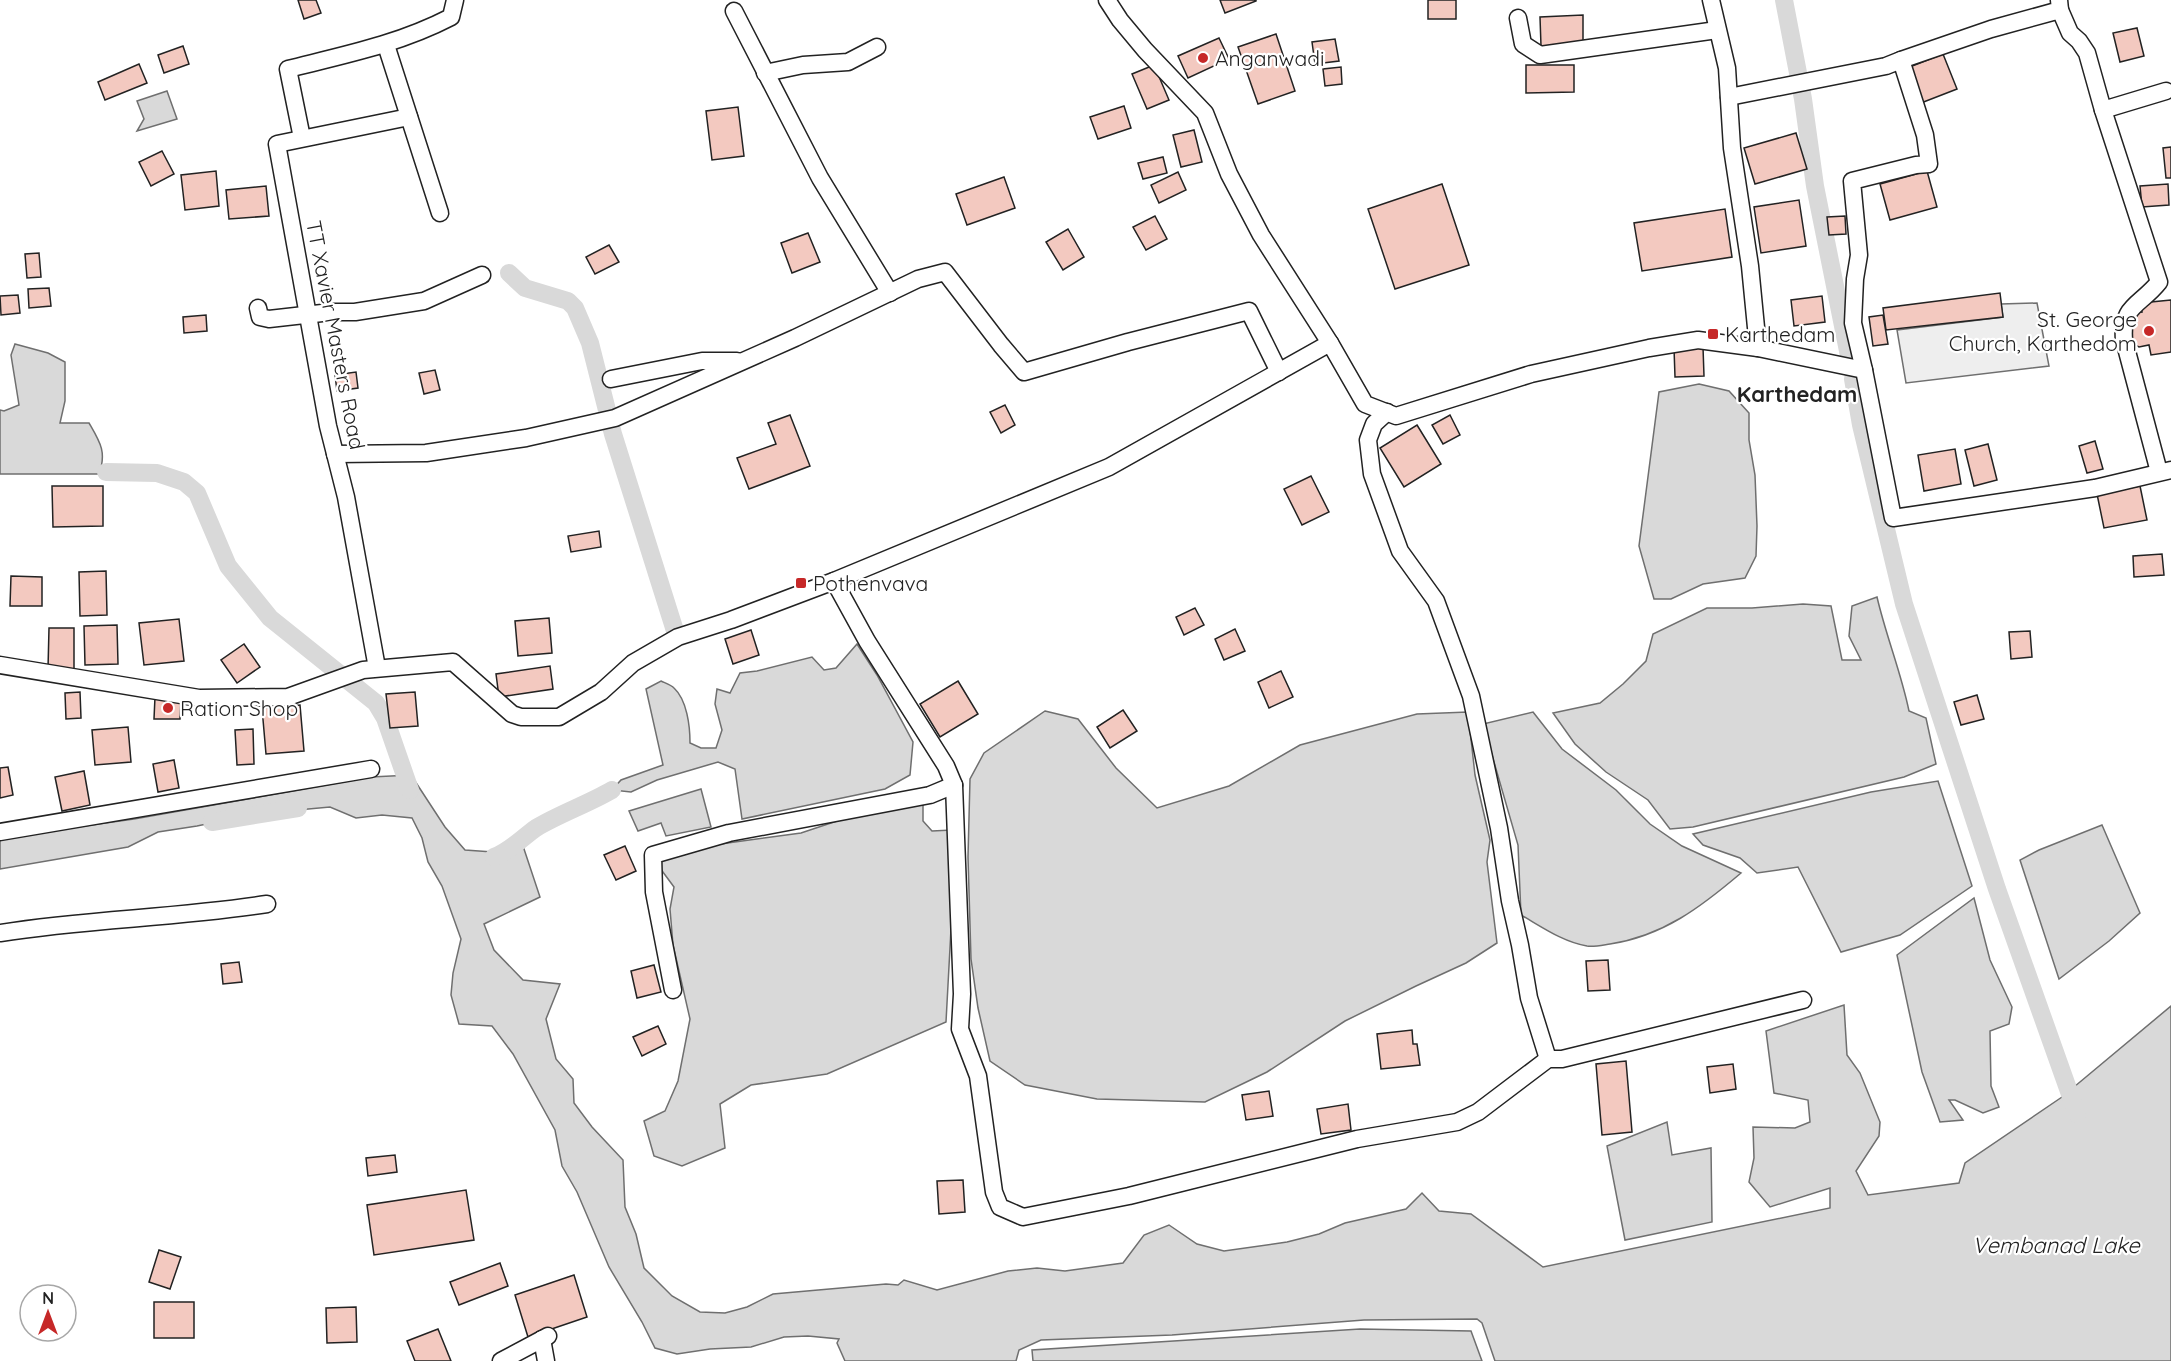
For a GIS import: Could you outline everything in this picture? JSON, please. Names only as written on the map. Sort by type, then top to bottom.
[{"type":"street","points":[[302,138],[288,69],[386,45],[426,30],[451,17],[455,0]]},
{"type":"street","points":[[1107,0],[1145,50],[1205,113],[1229,174],[1261,235],[1330,343],[1365,404],[1396,416],[1532,374],[1649,348],[1698,340],[1758,348],[1864,370]]},
{"type":"street","points":[[1711,0],[1727,68],[1732,148],[1750,266],[1758,348]]},
{"type":"street","points":[[1729,97],[1886,66],[1901,60],[2060,5],[2070,33],[2087,53],[2103,110],[2159,282],[2149,294],[2134,305],[2123,324],[2124,340],[2165,471],[2095,488],[1893,519],[1853,323],[1855,279],[1859,255],[1852,182],[1916,165],[1929,164],[1925,135],[1901,60]]},
{"type":"street","points":[[734,11],[820,178],[890,293]]},
{"type":"street","points":[[1518,18],[1523,44],[1540,55],[1717,30]]},
{"type":"street","points":[[386,45],[440,213]]},
{"type":"street","points":[[765,73],[803,65],[848,62],[877,47]]},
{"type":"street","points":[[2103,110],[2166,91]]},
{"type":"street","name":"TT Xavier Masters Road","points":[[377,668],[346,497],[328,426],[277,144],[409,117]]},
{"type":"street","points":[[335,454],[426,453],[526,438],[608,419],[744,361],[918,279],[945,272],[1024,372],[1128,342],[1250,311],[1278,372]]},
{"type":"street","points":[[258,308],[260,317],[269,319],[308,314],[356,312],[424,301],[482,275]]},
{"type":"street","points":[[0,665],[199,698],[288,696],[363,670],[453,662],[513,714],[521,717],[559,717],[602,692],[633,663],[678,637],[731,620],[834,581],[1109,467],[1330,343]]},
{"type":"street","points":[[611,379],[702,361],[744,361]]},
{"type":"street","points":[[1387,412],[1374,424],[1368,440],[1372,474],[1400,551],[1436,601],[1471,696],[1499,828],[1528,998],[1548,1059]]},
{"type":"street","points":[[834,581],[867,640],[946,766],[954,785],[962,994],[960,1029],[978,1076],[994,1192],[1000,1208],[1023,1217],[1129,1196],[1357,1139],[1457,1122],[1478,1112],[1548,1059],[1562,1059],[1803,999]]},
{"type":"street","points":[[0,832],[372,769]]},
{"type":"street","points":[[673,990],[654,892],[653,855],[729,833],[930,795],[954,785]]},
{"type":"street","points":[[0,933],[221,912],[267,904]]},
{"type":"street","points":[[501,1361],[545,1337],[546,1361]]},
{"type":"shaded area","points":[[2037,303],[2049,366],[1906,383],[1897,330],[2003,317],[2001,304]]},
{"type":"water","points":[[167,91],[177,119],[137,131],[144,119],[137,101]]},
{"type":"water","points":[[15,344],[48,353],[65,362],[65,401],[60,423],[89,423],[101,447],[102,459],[99,474],[0,474],[0,410],[4,411],[19,405],[11,355]]},
{"type":"water","points":[[1699,384],[1729,391],[1749,413],[1749,440],[1755,475],[1756,556],[1745,578],[1703,584],[1671,599],[1654,599],[1639,546],[1659,392]]},
{"type":"water","points":[[1877,597],[1909,711],[1926,718],[1936,764],[1904,777],[1693,827],[1670,829],[1648,800],[1606,772],[1575,744],[1553,713],[1600,703],[1646,661],[1653,634],[1707,608],[1752,608],[1803,604],[1831,606],[1842,660],[1861,660],[1849,636],[1852,606]]},
{"type":"water","points":[[857,644],[877,675],[913,742],[910,775],[885,789],[742,819],[735,769],[718,762],[657,780],[631,792],[612,790],[621,780],[663,765],[646,689],[661,681],[673,687],[685,706],[690,743],[701,748],[716,748],[722,730],[715,704],[717,689],[730,693],[740,673],[812,657],[824,670],[836,668]]},
{"type":"water","points":[[1045,711],[1078,719],[1116,768],[1157,808],[1229,786],[1300,745],[1417,714],[1468,712],[1475,775],[1490,840],[1487,862],[1497,943],[1466,963],[1345,1021],[1267,1072],[1205,1102],[1097,1099],[1025,1085],[990,1061],[978,1008],[971,959],[968,857],[970,779],[984,753]]},
{"type":"water","points":[[1533,712],[1562,749],[1616,790],[1650,824],[1682,846],[1741,873],[1696,908],[1664,927],[1629,940],[1610,944],[1587,946],[1578,944],[1521,915],[1518,845],[1483,724]]},
{"type":"water","name":"Vembanad Lake","points":[[411,775],[445,827],[465,850],[493,852],[522,843],[540,897],[484,924],[494,950],[523,980],[560,984],[546,1019],[556,1059],[573,1079],[574,1103],[592,1127],[623,1160],[625,1207],[636,1234],[644,1268],[672,1296],[700,1312],[725,1313],[747,1307],[773,1294],[886,1284],[898,1285],[904,1280],[937,1290],[1008,1271],[1037,1268],[1065,1271],[1123,1263],[1144,1235],[1169,1225],[1197,1244],[1224,1251],[1287,1242],[1319,1234],[1345,1223],[1406,1209],[1422,1193],[1439,1211],[1471,1214],[1543,1267],[1830,1208],[1830,1188],[1770,1207],[1749,1182],[1754,1158],[1753,1127],[1795,1128],[1810,1122],[1808,1100],[1774,1093],[1766,1031],[1844,1005],[1847,1055],[1860,1073],[1880,1122],[1879,1136],[1856,1171],[1868,1195],[1959,1183],[1965,1163],[2062,1097],[2171,1006],[2171,1361],[1495,1361],[1482,1323],[1477,1319],[1364,1320],[1172,1335],[1041,1340],[1019,1350],[1016,1361],[845,1361],[837,1343],[839,1339],[808,1336],[784,1337],[751,1347],[710,1349],[677,1354],[655,1348],[609,1267],[577,1192],[562,1166],[555,1130],[513,1054],[492,1026],[459,1024],[451,995],[453,973],[461,939],[442,886],[428,862],[422,838],[412,818],[382,815],[356,818],[330,807],[254,814],[158,832],[128,847],[0,869],[0,839],[6,837],[134,819],[371,777]]},
{"type":"water","points":[[1938,781],[1972,886],[1900,935],[1841,952],[1798,867],[1757,873],[1740,858],[1703,845],[1693,834],[1871,792]]},
{"type":"water","points":[[701,789],[711,827],[666,836],[661,823],[638,831],[629,811]]},
{"type":"water","points":[[923,800],[923,821],[932,831],[952,830],[953,892],[946,1022],[827,1074],[751,1085],[720,1104],[725,1148],[682,1166],[654,1156],[644,1121],[665,1111],[678,1081],[690,1019],[673,945],[670,909],[674,887],[657,864],[663,858],[713,845],[801,833],[852,816]]},
{"type":"water","points":[[2102,825],[2140,913],[2109,941],[2059,979],[2020,860]]},
{"type":"water","points":[[1974,898],[1990,960],[2012,1007],[2009,1024],[1990,1031],[1991,1086],[1999,1107],[1983,1113],[1955,1100],[1949,1100],[1963,1120],[1940,1122],[1922,1072],[1897,955]]},
{"type":"water","points":[[1667,1122],[1672,1155],[1711,1148],[1712,1222],[1625,1240],[1607,1146]]},
{"type":"water","points":[[1360,1329],[1471,1331],[1482,1361],[1033,1361],[1032,1350]]},
{"type":"building","points":[[298,0],[316,0],[321,13],[304,19]]},
{"type":"building","points":[[1220,0],[1256,0],[1256,1],[1225,13]]},
{"type":"building","points":[[1428,0],[1456,0],[1456,19],[1428,19]]},
{"type":"building","points":[[1583,15],[1583,45],[1541,46],[1540,17]]},
{"type":"building","points":[[2137,28],[2144,56],[2120,62],[2113,33]]},
{"type":"building","points":[[1276,34],[1295,91],[1258,104],[1238,47]]},
{"type":"building","name":"Anganwadi","points":[[1219,38],[1229,59],[1188,78],[1178,56]]},
{"type":"building","points":[[1335,39],[1339,61],[1315,64],[1312,42]]},
{"type":"building","points":[[183,46],[189,64],[164,73],[158,55]]},
{"type":"building","points":[[1943,54],[1957,89],[1921,103],[1907,68]]},
{"type":"building","points":[[139,64],[147,83],[105,100],[98,82]]},
{"type":"building","points":[[1154,65],[1169,100],[1147,109],[1132,74]]},
{"type":"building","points":[[1526,65],[1574,65],[1574,92],[1526,93]]},
{"type":"building","points":[[1341,67],[1342,84],[1325,86],[1323,69]]},
{"type":"building","points":[[1124,106],[1131,128],[1098,139],[1090,117]]},
{"type":"building","points":[[738,107],[744,156],[712,160],[706,111]]},
{"type":"building","points":[[1194,130],[1202,162],[1181,167],[1173,135]]},
{"type":"building","points":[[1796,133],[1807,169],[1755,184],[1744,148]]},
{"type":"building","points":[[2171,147],[2171,178],[2166,178],[2163,148]]},
{"type":"building","points":[[162,151],[174,174],[151,186],[139,162]]},
{"type":"building","points":[[1163,157],[1167,173],[1143,179],[1138,163]]},
{"type":"building","points":[[216,171],[219,206],[185,210],[181,175]]},
{"type":"building","points":[[1927,171],[1937,207],[1890,220],[1880,184]]},
{"type":"building","points":[[1178,172],[1186,190],[1159,203],[1151,185]]},
{"type":"building","points":[[1004,177],[1015,208],[967,225],[956,194]]},
{"type":"building","points":[[1442,184],[1469,265],[1395,289],[1368,209]]},
{"type":"building","points":[[2168,184],[2169,205],[2142,207],[2140,186]]},
{"type":"building","points":[[266,186],[269,216],[229,219],[226,190]]},
{"type":"building","points":[[1799,200],[1806,246],[1761,253],[1754,207]]},
{"type":"building","points":[[1725,209],[1732,257],[1642,271],[1634,223]]},
{"type":"building","points":[[1155,216],[1167,239],[1146,250],[1133,227]]},
{"type":"building","points":[[1845,216],[1846,234],[1829,235],[1827,217]]},
{"type":"building","points":[[1068,229],[1084,257],[1063,270],[1046,242]]},
{"type":"building","points":[[808,233],[820,262],[792,273],[781,243]]},
{"type":"building","points":[[609,245],[619,262],[595,274],[586,257]]},
{"type":"building","points":[[39,253],[41,277],[27,278],[25,254]]},
{"type":"building","points":[[49,288],[51,306],[29,308],[28,289]]},
{"type":"building","points":[[2000,293],[2003,317],[1886,330],[1883,308]]},
{"type":"building","points":[[18,295],[20,313],[1,315],[0,296]]},
{"type":"building","points":[[1822,296],[1825,322],[1794,326],[1791,300]]},
{"type":"building","name":"St. George Church, Karthedom","points":[[2171,300],[2171,352],[2151,355],[2149,345],[2139,347],[2130,341],[2133,313],[2142,312],[2141,303]]},
{"type":"building","points":[[206,315],[207,331],[184,333],[183,317]]},
{"type":"building","points":[[1883,315],[1888,344],[1873,346],[1869,317]]},
{"type":"building","points":[[1703,347],[1704,376],[1675,377],[1674,348]]},
{"type":"building","points":[[435,370],[440,390],[424,394],[419,373]]},
{"type":"building","points":[[356,372],[358,388],[337,391],[335,375]]},
{"type":"building","points":[[1005,405],[1015,425],[1001,433],[990,412]]},
{"type":"building","points":[[790,415],[810,466],[749,489],[737,458],[776,444],[768,423]]},
{"type":"building","points":[[1450,415],[1460,435],[1443,444],[1432,425]]},
{"type":"building","points":[[1417,425],[1441,464],[1404,487],[1380,448]]},
{"type":"building","points":[[2095,441],[2103,469],[2087,473],[2079,446]]},
{"type":"building","points":[[1988,444],[1997,480],[1974,486],[1965,450]]},
{"type":"building","points":[[1955,449],[1961,484],[1924,491],[1918,455]]},
{"type":"building","points":[[1311,476],[1329,512],[1302,525],[1284,489]]},
{"type":"building","points":[[52,486],[103,486],[103,526],[53,527]]},
{"type":"building","points":[[2140,486],[2147,520],[2104,528],[2097,494]]},
{"type":"building","points":[[599,531],[601,547],[571,552],[568,536]]},
{"type":"building","points":[[2162,554],[2164,575],[2134,577],[2133,556]]},
{"type":"building","points":[[106,571],[107,615],[80,616],[79,572]]},
{"type":"building","points":[[11,576],[42,577],[42,606],[10,606]]},
{"type":"building","points":[[1195,608],[1204,625],[1184,635],[1176,617]]},
{"type":"building","points":[[549,618],[552,653],[518,656],[515,621]]},
{"type":"building","points":[[179,619],[184,661],[144,665],[139,623]]},
{"type":"building","points":[[117,625],[118,664],[85,665],[84,626]]},
{"type":"building","points":[[49,628],[74,628],[74,670],[48,669]]},
{"type":"building","points":[[1235,629],[1245,651],[1224,660],[1215,639]]},
{"type":"building","points":[[751,630],[759,655],[733,664],[725,639]]},
{"type":"building","points":[[2030,631],[2032,657],[2011,659],[2009,632]]},
{"type":"building","points":[[244,644],[260,667],[237,683],[221,660]]},
{"type":"building","points":[[550,666],[553,689],[499,697],[496,674]]},
{"type":"building","points":[[1281,671],[1293,697],[1269,708],[1258,682]]},
{"type":"building","points":[[958,681],[978,714],[940,737],[920,704]]},
{"type":"building","points":[[80,692],[81,718],[66,719],[65,693]]},
{"type":"building","points":[[415,692],[418,726],[390,728],[386,694]]},
{"type":"building","points":[[1977,695],[1984,719],[1961,725],[1954,702]]},
{"type":"building","name":"Ration Shop","points":[[155,697],[181,698],[180,719],[154,719]]},
{"type":"building","points":[[300,705],[304,751],[266,754],[262,708]]},
{"type":"building","points":[[1123,710],[1137,731],[1110,748],[1097,727]]},
{"type":"building","points":[[128,727],[131,762],[95,765],[92,730]]},
{"type":"building","points":[[253,729],[254,764],[237,765],[235,730]]},
{"type":"building","points":[[174,760],[179,788],[158,792],[153,764]]},
{"type":"building","points":[[8,767],[13,795],[0,798],[0,768]]},
{"type":"building","points":[[84,771],[90,805],[62,811],[55,777]]},
{"type":"building","points":[[625,846],[636,871],[616,880],[604,855]]},
{"type":"building","points":[[1608,960],[1610,990],[1588,991],[1586,961]]},
{"type":"building","points":[[239,962],[242,982],[223,984],[221,964]]},
{"type":"building","points":[[654,965],[661,992],[637,998],[631,971]]},
{"type":"building","points":[[658,1026],[666,1044],[642,1056],[633,1037]]},
{"type":"building","points":[[1412,1030],[1413,1044],[1417,1044],[1420,1065],[1381,1069],[1377,1034]]},
{"type":"building","points":[[1626,1061],[1632,1132],[1602,1135],[1596,1064]]},
{"type":"building","points":[[1733,1064],[1736,1089],[1710,1093],[1707,1067]]},
{"type":"building","points":[[1269,1091],[1273,1116],[1246,1120],[1242,1095]]},
{"type":"building","points":[[1348,1104],[1351,1130],[1321,1134],[1317,1109]]},
{"type":"building","points":[[395,1155],[397,1172],[368,1176],[366,1158]]},
{"type":"building","points":[[963,1180],[965,1212],[939,1214],[937,1181]]},
{"type":"building","points":[[466,1190],[474,1240],[374,1255],[367,1205]]},
{"type":"building","points":[[159,1250],[181,1257],[170,1289],[149,1282]]},
{"type":"building","points":[[500,1263],[508,1286],[459,1305],[450,1282]]},
{"type":"building","points":[[574,1275],[587,1317],[528,1337],[515,1295]]},
{"type":"building","points":[[154,1302],[194,1302],[194,1338],[154,1338]]},
{"type":"building","points":[[356,1307],[357,1342],[327,1343],[326,1308]]},
{"type":"building","points":[[438,1329],[451,1361],[415,1361],[407,1341]]},
{"type":"waterway","points":[[1784,0],[1803,99],[1815,186],[1849,356]]},
{"type":"waterway","points":[[509,273],[525,288],[568,301],[575,308],[590,343],[613,434],[676,634]]},
{"type":"waterway","points":[[1853,379],[1861,425],[1904,604],[1997,889],[2077,1114]]},
{"type":"waterway","points":[[106,472],[157,473],[184,482],[197,493],[228,566],[270,618],[376,703],[385,718],[410,790]]},
{"type":"waterway","points":[[494,857],[511,848],[536,828],[612,790]]},
{"type":"waterway","points":[[212,822],[298,808]]},
{"type":"place","name":"Anganwadi","points":[[1203,58]]},
{"type":"place","name":"St. George Church, Karthedom","points":[[2149,331]]},
{"type":"place","name":"Karthedam","points":[[1713,334]]},
{"type":"place","name":"Pothenvava","points":[[801,583]]},
{"type":"place","name":"Ration Shop","points":[[168,708]]},
{"type":"district","name":"Karthedam","points":[[1797,394]]}]
